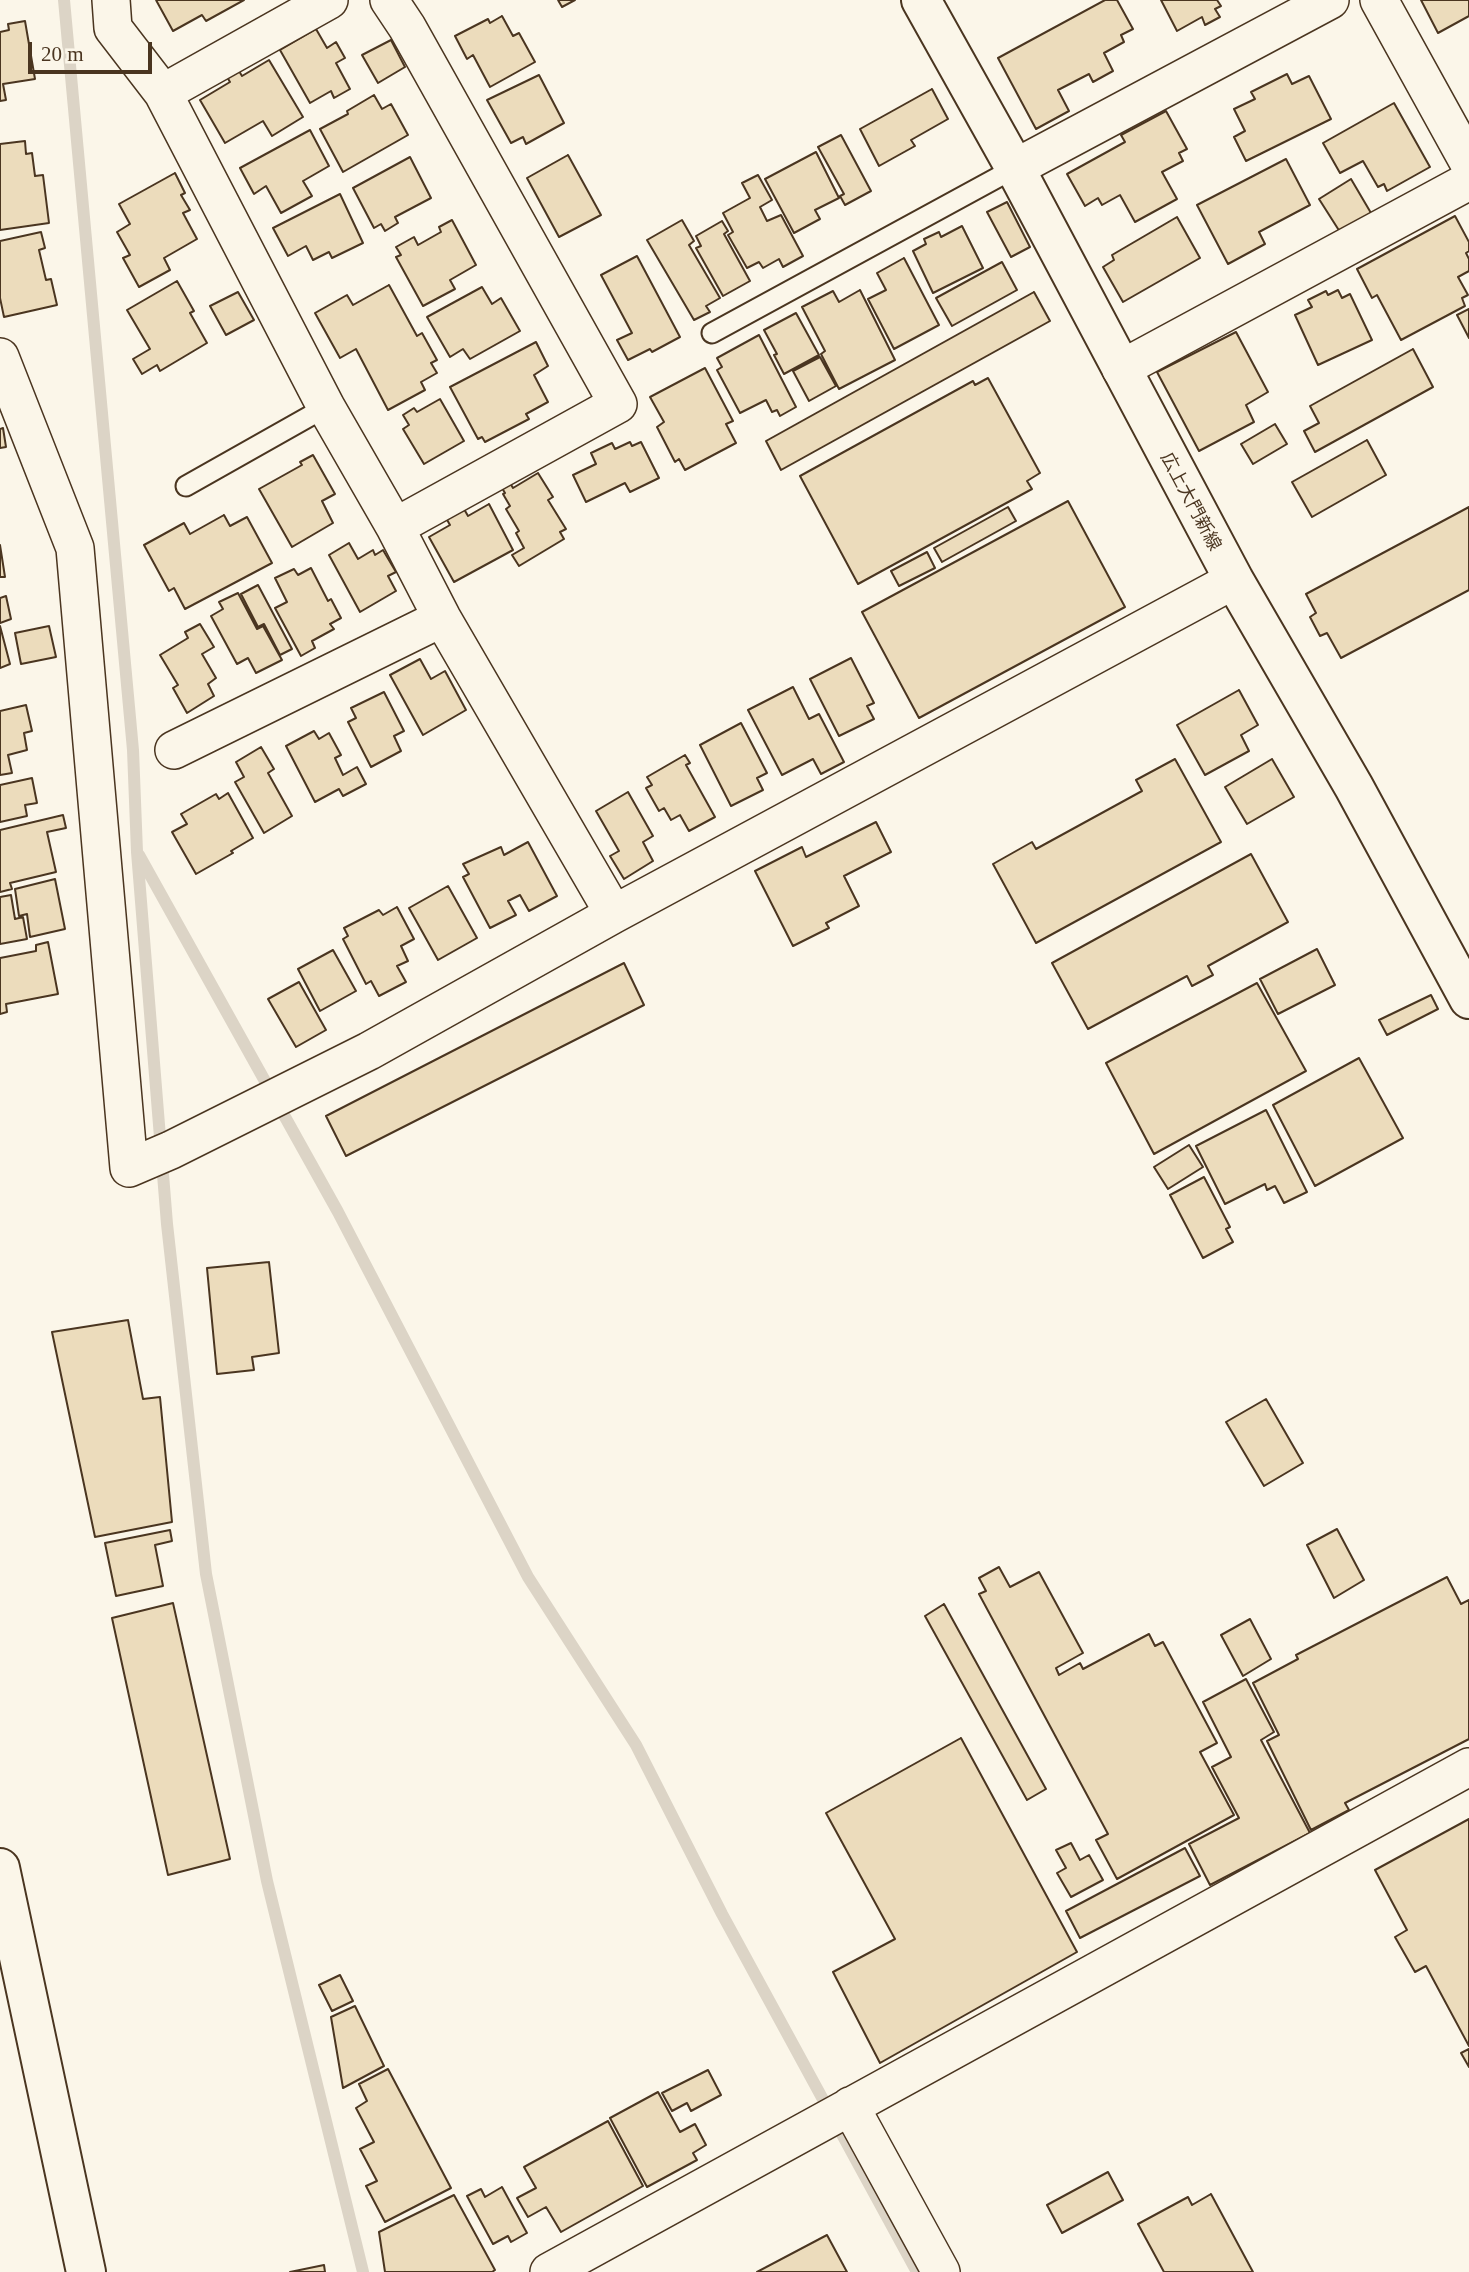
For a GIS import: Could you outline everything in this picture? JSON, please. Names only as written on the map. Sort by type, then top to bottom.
[{"type":"main road","name":"広上大門新線","points":[[921,0],[1015,168],[1234,580],[1354,788],[1469,999]]},
{"type":"main road","points":[[0,1868],[86,2272]]},
{"type":"street","points":[[111,0],[113,28],[163,93],[326,407],[395,527],[442,618],[614,914]]},
{"type":"street","points":[[163,93],[329,0]]},
{"type":"street","points":[[389,0],[407,27],[618,404],[395,527]]},
{"type":"street","points":[[1015,168],[1330,0]]},
{"type":"street","points":[[1379,0],[1469,163]]},
{"type":"street","points":[[1121,369],[1469,180]]},
{"type":"street","points":[[0,357],[75,548],[129,1168],[369,1051],[614,914],[1234,580]]},
{"type":"street","points":[[174,750],[442,618]]},
{"type":"street","points":[[549,2272],[1469,1767]]},
{"type":"street","points":[[850,2106],[941,2272]]},
{"type":"lane","points":[[712,333],[1015,168]]},
{"type":"lane","points":[[186,486],[326,407]]},
{"type":"building","points":[[156,0],[244,0],[206,21],[202,15],[173,31]]},
{"type":"building","points":[[558,0],[575,0],[562,7]]},
{"type":"building","points":[[1105,0],[1117,0],[1133,29],[1121,35],[1124,42],[1104,53],[1113,71],[1093,82],[1089,74],[1058,90],[1069,111],[1036,129],[998,58]]},
{"type":"building","points":[[1161,0],[1217,0],[1221,6],[1215,9],[1220,17],[1205,25],[1202,17],[1177,31]]},
{"type":"building","points":[[1421,0],[1469,0],[1469,16],[1438,33]]},
{"type":"building","points":[[502,16],[513,36],[519,33],[535,62],[490,87],[473,55],[467,59],[455,36],[488,19],[490,23]]},
{"type":"building","points":[[25,21],[35,79],[3,84],[6,100],[0,101],[0,32],[9,30],[8,24]]},
{"type":"building","points":[[316,29],[327,48],[336,42],[345,58],[336,63],[350,89],[334,98],[331,91],[310,103],[280,50]]},
{"type":"building","points":[[391,40],[405,67],[378,83],[362,55]]},
{"type":"building","points":[[269,60],[303,117],[272,136],[263,121],[225,143],[200,100],[230,82],[227,77],[239,71],[242,76]]},
{"type":"building","points":[[1287,74],[1292,84],[1309,76],[1331,119],[1246,161],[1234,137],[1245,131],[1234,109],[1255,99],[1251,92]]},
{"type":"building","points":[[539,75],[564,123],[526,144],[523,137],[511,143],[487,100]]},
{"type":"building","points":[[932,89],[948,119],[911,140],[915,146],[879,166],[860,129]]},
{"type":"building","points":[[374,95],[382,109],[391,104],[408,135],[343,172],[320,129],[348,114],[347,111]]},
{"type":"building","points":[[1394,103],[1430,167],[1387,191],[1384,184],[1378,187],[1363,161],[1340,173],[1323,143]]},
{"type":"building","points":[[1166,111],[1187,149],[1179,153],[1183,161],[1162,172],[1177,199],[1135,222],[1120,195],[1102,205],[1098,198],[1085,206],[1067,174],[1125,142],[1121,135]]},
{"type":"building","points":[[310,130],[329,166],[303,181],[312,196],[281,213],[266,186],[254,194],[240,168]]},
{"type":"building","points":[[841,135],[871,191],[845,205],[840,196],[844,194],[818,147]]},
{"type":"building","points":[[25,141],[26,154],[32,153],[35,176],[43,175],[49,223],[0,230],[0,144]]},
{"type":"building","points":[[816,152],[839,198],[815,210],[820,219],[794,233],[765,179]]},
{"type":"building","points":[[568,155],[601,215],[559,237],[527,178]]},
{"type":"building","points":[[410,157],[431,198],[395,217],[398,223],[385,231],[381,224],[374,228],[353,188]]},
{"type":"building","points":[[1286,159],[1310,205],[1259,232],[1265,244],[1228,264],[1197,205]]},
{"type":"building","points":[[175,173],[185,193],[181,195],[190,210],[183,213],[197,239],[164,258],[170,270],[139,287],[123,258],[130,255],[117,232],[130,224],[119,204]]},
{"type":"building","points":[[758,175],[772,200],[760,207],[767,221],[781,215],[803,256],[783,267],[779,259],[763,268],[759,262],[747,268],[728,235],[733,232],[723,213],[750,198],[742,183]]},
{"type":"building","points":[[1351,179],[1371,213],[1340,232],[1319,199]]},
{"type":"building","points":[[340,194],[363,243],[332,258],[329,252],[313,260],[306,246],[288,256],[273,228]]},
{"type":"building","points":[[1007,202],[1030,247],[1011,257],[987,212]]},
{"type":"building","points":[[1455,216],[1469,242],[1469,251],[1466,253],[1469,271],[1458,277],[1468,295],[1462,298],[1465,306],[1401,340],[1377,295],[1372,298],[1357,269]]},
{"type":"building","points":[[1177,217],[1200,258],[1123,302],[1103,267],[1114,260],[1112,255]]},
{"type":"building","points":[[452,220],[476,265],[450,280],[455,289],[423,306],[396,257],[401,255],[396,247],[414,237],[418,245],[441,232],[439,227]]},
{"type":"building","points":[[682,220],[694,241],[689,245],[720,298],[706,306],[710,312],[694,320],[647,240]]},
{"type":"building","points":[[722,221],[728,231],[724,234],[750,281],[723,296],[696,248],[701,246],[696,236]]},
{"type":"building","points":[[962,226],[983,268],[933,293],[913,251],[926,244],[924,239],[939,232],[941,237]]},
{"type":"building","points":[[41,232],[45,248],[39,250],[46,280],[51,279],[57,305],[4,317],[0,298],[0,241]]},
{"type":"building","points":[[637,256],[680,337],[652,352],[650,349],[628,360],[617,340],[632,333],[601,275]]},
{"type":"building","points":[[904,258],[939,325],[894,349],[868,299],[886,290],[877,273]]},
{"type":"building","points":[[1002,262],[1017,290],[952,326],[936,298]]},
{"type":"building","points":[[177,281],[194,311],[190,313],[207,343],[160,371],[157,365],[142,374],[133,359],[150,349],[127,310]]},
{"type":"building","points":[[389,285],[417,336],[422,333],[437,360],[431,363],[437,373],[421,382],[425,390],[388,410],[356,349],[340,358],[315,313],[347,295],[353,305]]},
{"type":"building","points":[[482,287],[492,304],[501,298],[520,331],[470,359],[463,349],[450,357],[427,317]]},
{"type":"building","points":[[860,290],[895,360],[839,389],[821,354],[825,351],[802,307],[833,291],[839,302]]},
{"type":"building","points":[[1338,290],[1342,298],[1350,294],[1372,340],[1318,365],[1295,315],[1312,307],[1308,300],[1326,291],[1328,295]]},
{"type":"building","points":[[238,292],[254,320],[226,335],[210,306]]},
{"type":"building","points":[[1034,292],[1050,321],[781,470],[766,441]]},
{"type":"building","points":[[1469,309],[1469,338],[1457,315]]},
{"type":"building","points":[[796,313],[819,355],[784,374],[764,330]]},
{"type":"building","points":[[1236,332],[1268,392],[1246,405],[1254,422],[1199,451],[1157,372]]},
{"type":"building","points":[[759,335],[796,407],[780,416],[777,410],[772,412],[766,400],[740,413],[717,370],[722,367],[717,358]]},
{"type":"building","points":[[536,342],[548,366],[534,375],[548,402],[526,414],[529,419],[485,442],[482,437],[478,439],[450,387]]},
{"type":"building","points":[[1413,349],[1433,387],[1315,452],[1304,431],[1319,423],[1310,406]]},
{"type":"building","points":[[820,357],[836,386],[809,401],[793,371]]},
{"type":"building","points":[[705,368],[733,421],[726,424],[736,443],[685,470],[679,459],[675,462],[657,427],[664,422],[650,397]]},
{"type":"building","points":[[988,378],[1040,473],[1027,481],[1032,489],[858,584],[800,476],[973,381],[975,385]]},
{"type":"building","points":[[440,399],[464,441],[424,464],[403,429],[409,425],[403,415],[414,408],[417,412]]},
{"type":"building","points":[[1275,424],[1287,444],[1253,464],[1241,444]]},
{"type":"building","points":[[3,428],[6,447],[0,448],[0,429]]},
{"type":"building","points":[[1367,440],[1386,475],[1312,517],[1292,482]]},
{"type":"building","points":[[630,442],[632,446],[641,442],[659,478],[630,492],[625,483],[586,502],[573,475],[596,464],[591,453],[612,443],[615,449]]},
{"type":"building","points":[[313,455],[335,494],[322,501],[333,523],[292,547],[259,489],[302,465],[300,462]]},
{"type":"building","points":[[538,473],[553,497],[548,500],[566,529],[560,532],[564,539],[519,566],[512,555],[524,548],[516,533],[519,531],[506,509],[510,506],[502,488],[510,483],[513,488]]},
{"type":"building","points":[[1068,501],[1125,607],[919,718],[862,612]]},
{"type":"building","points":[[489,504],[513,550],[454,582],[429,537],[450,525],[446,518],[464,509],[468,516]]},
{"type":"building","points":[[1008,507],[1016,521],[942,562],[934,548]]},
{"type":"building","points":[[1469,507],[1469,590],[1341,658],[1327,633],[1320,636],[1310,617],[1316,613],[1306,594]]},
{"type":"building","points":[[224,515],[230,526],[247,517],[272,563],[185,609],[174,588],[169,591],[144,545],[184,523],[190,534]]},
{"type":"building","points":[[349,543],[358,559],[373,550],[375,555],[383,550],[396,572],[388,576],[396,591],[360,612],[329,555]]},
{"type":"building","points":[[0,545],[5,577],[0,577]]},
{"type":"building","points":[[927,552],[935,568],[899,586],[891,571]]},
{"type":"building","points":[[311,568],[328,601],[331,599],[341,618],[330,624],[334,629],[312,641],[315,648],[301,656],[275,608],[287,602],[275,578],[294,569],[298,575]]},
{"type":"building","points":[[258,585],[292,649],[280,655],[264,624],[258,627],[241,594]]},
{"type":"building","points":[[238,593],[257,629],[263,626],[282,660],[256,673],[248,658],[237,664],[211,616],[223,609],[219,602]]},
{"type":"building","points":[[6,596],[11,619],[0,623],[0,598]]},
{"type":"building","points":[[200,624],[214,647],[202,654],[216,678],[208,684],[214,696],[187,713],[173,688],[178,685],[160,655],[188,638],[185,632]]},
{"type":"building","points":[[0,626],[10,664],[0,668]]},
{"type":"building","points":[[49,626],[56,657],[21,664],[15,633]]},
{"type":"building","points":[[851,658],[874,703],[867,706],[874,719],[839,736],[810,679]]},
{"type":"building","points":[[420,659],[431,679],[445,671],[466,710],[423,735],[390,675]]},
{"type":"building","points":[[793,687],[809,719],[819,714],[844,762],[821,774],[813,759],[782,775],[748,710]]},
{"type":"building","points":[[1239,690],[1258,725],[1241,735],[1249,751],[1205,775],[1177,725]]},
{"type":"building","points":[[384,692],[404,731],[394,736],[401,751],[371,767],[348,722],[356,718],[351,708]]},
{"type":"building","points":[[26,705],[32,731],[24,733],[27,750],[8,755],[12,773],[0,775],[0,711]]},
{"type":"building","points":[[741,723],[767,773],[757,778],[763,790],[731,806],[700,745]]},
{"type":"building","points":[[314,731],[319,739],[329,733],[341,755],[335,758],[343,775],[357,767],[366,784],[343,796],[339,789],[315,802],[286,746]]},
{"type":"building","points":[[261,747],[274,769],[268,773],[292,816],[264,833],[235,782],[244,777],[236,762]]},
{"type":"building","points":[[685,755],[690,763],[686,765],[715,817],[689,831],[680,815],[671,820],[664,808],[659,811],[646,788],[652,785],[647,777]]},
{"type":"building","points":[[1175,759],[1221,842],[1036,943],[993,864],[1032,842],[1036,849],[1142,791],[1136,780]]},
{"type":"building","points":[[1272,759],[1294,797],[1247,824],[1225,787]]},
{"type":"building","points":[[32,778],[37,803],[25,805],[27,816],[0,822],[0,785]]},
{"type":"building","points":[[628,792],[653,836],[643,842],[653,861],[624,879],[610,856],[619,851],[596,811]]},
{"type":"building","points":[[228,793],[253,838],[196,874],[172,832],[187,824],[181,814],[216,794],[219,799]]},
{"type":"building","points":[[63,815],[66,828],[47,832],[56,872],[10,883],[12,889],[0,892],[0,830]]},
{"type":"building","points":[[876,822],[891,852],[844,876],[859,906],[826,923],[829,928],[793,946],[755,871],[802,847],[806,857]]},
{"type":"building","points":[[528,842],[557,896],[529,911],[520,895],[508,901],[516,915],[490,928],[463,877],[469,874],[463,864],[501,847],[504,855]]},
{"type":"building","points":[[1251,854],[1288,922],[1208,966],[1213,975],[1192,986],[1187,976],[1088,1029],[1052,963]]},
{"type":"building","points":[[55,879],[65,929],[30,937],[27,914],[19,916],[15,889]]},
{"type":"building","points":[[448,886],[477,938],[438,960],[409,908]]},
{"type":"building","points":[[11,895],[15,919],[23,917],[27,939],[0,944],[0,897]]},
{"type":"building","points":[[397,907],[414,939],[401,946],[408,961],[397,966],[406,982],[379,996],[371,981],[366,984],[343,939],[348,936],[344,928],[379,910],[383,915]]},
{"type":"building","points":[[48,942],[58,994],[6,1004],[7,1012],[0,1014],[0,958],[36,951],[36,945]]},
{"type":"building","points":[[1317,949],[1335,985],[1278,1014],[1260,979]]},
{"type":"building","points":[[333,950],[356,991],[320,1011],[298,969]]},
{"type":"building","points":[[624,963],[644,1005],[346,1156],[326,1116]]},
{"type":"building","points":[[299,982],[326,1030],[296,1047],[268,999]]},
{"type":"building","points":[[1257,983],[1306,1071],[1154,1154],[1106,1063]]},
{"type":"building","points":[[1431,995],[1438,1009],[1387,1035],[1379,1020]]},
{"type":"building","points":[[1359,1058],[1403,1138],[1315,1186],[1273,1105]]},
{"type":"building","points":[[1266,1110],[1307,1192],[1284,1203],[1275,1186],[1267,1190],[1265,1184],[1225,1204],[1196,1146]]},
{"type":"building","points":[[1189,1145],[1203,1167],[1168,1189],[1154,1167]]},
{"type":"building","points":[[1204,1177],[1230,1227],[1226,1229],[1233,1242],[1203,1258],[1170,1195]]},
{"type":"building","points":[[269,1262],[279,1353],[252,1357],[254,1370],[217,1374],[207,1268]]},
{"type":"building","points":[[128,1320],[143,1399],[160,1397],[172,1522],[95,1537],[52,1332]]},
{"type":"building","points":[[1266,1399],[1303,1463],[1264,1486],[1226,1422]]},
{"type":"building","points":[[1337,1529],[1364,1580],[1334,1598],[1307,1545]]},
{"type":"building","points":[[170,1530],[172,1541],[155,1545],[163,1586],[116,1596],[105,1543]]},
{"type":"building","points":[[999,1567],[1010,1587],[1039,1572],[1083,1653],[1056,1668],[1059,1675],[1080,1663],[1083,1669],[1149,1634],[1155,1646],[1163,1642],[1217,1743],[1200,1752],[1234,1815],[1117,1879],[1096,1840],[1108,1834],[979,1594],[986,1591],[979,1578]]},
{"type":"building","points":[[1447,1577],[1461,1604],[1469,1600],[1469,1739],[1345,1803],[1349,1810],[1311,1830],[1267,1741],[1279,1735],[1253,1683],[1298,1659],[1296,1655]]},
{"type":"building","points":[[173,1603],[230,1859],[168,1875],[112,1618]]},
{"type":"building","points":[[944,1604],[1046,1789],[1027,1800],[925,1616]]},
{"type":"building","points":[[1250,1619],[1271,1659],[1243,1676],[1221,1635]]},
{"type":"building","points":[[1246,1679],[1274,1732],[1261,1740],[1310,1833],[1210,1885],[1189,1844],[1239,1818],[1212,1767],[1231,1757],[1203,1702]]},
{"type":"building","points":[[961,1738],[1077,1952],[880,2063],[833,1972],[895,1939],[826,1813]]},
{"type":"building","points":[[1469,1819],[1469,2046],[1426,1966],[1415,1972],[1395,1937],[1407,1930],[1375,1870]]},
{"type":"building","points":[[1071,1843],[1080,1860],[1089,1855],[1103,1880],[1071,1897],[1057,1873],[1066,1868],[1056,1850]]},
{"type":"building","points":[[1185,1848],[1200,1876],[1080,1938],[1066,1911]]},
{"type":"building","points":[[340,1975],[353,2001],[332,2011],[319,1985]]},
{"type":"building","points":[[355,2006],[384,2066],[343,2088],[331,2017]]},
{"type":"building","points":[[1469,2049],[1469,2067],[1461,2053]]},
{"type":"building","points":[[388,2069],[451,2188],[385,2222],[366,2186],[377,2181],[360,2149],[374,2142],[356,2108],[367,2101],[359,2084]]},
{"type":"building","points":[[708,2070],[721,2095],[691,2111],[687,2103],[672,2111],[662,2093]]},
{"type":"building","points":[[658,2092],[680,2132],[695,2124],[706,2145],[693,2153],[697,2160],[647,2187],[610,2118]]},
{"type":"building","points":[[608,2121],[643,2186],[561,2232],[546,2207],[528,2217],[517,2198],[536,2188],[524,2167]]},
{"type":"building","points":[[1108,2172],[1123,2200],[1062,2233],[1047,2205]]},
{"type":"building","points":[[502,2187],[527,2233],[511,2242],[508,2236],[493,2244],[467,2196],[481,2189],[485,2197]]},
{"type":"building","points":[[1211,2194],[1253,2272],[1164,2272],[1138,2224],[1188,2197],[1192,2205]]},
{"type":"building","points":[[454,2195],[495,2270],[385,2272],[379,2232]]},
{"type":"building","points":[[827,2235],[847,2272],[757,2272]]},
{"type":"building","points":[[324,2265],[325,2272],[290,2272]]},
{"type":"waterway","points":[[64,0],[133,750],[137,852],[167,1224],[206,1574],[267,1881],[363,2272]]},
{"type":"waterway","points":[[139,855],[338,1212],[528,1577],[636,1745],[722,1914],[917,2272]]}]
